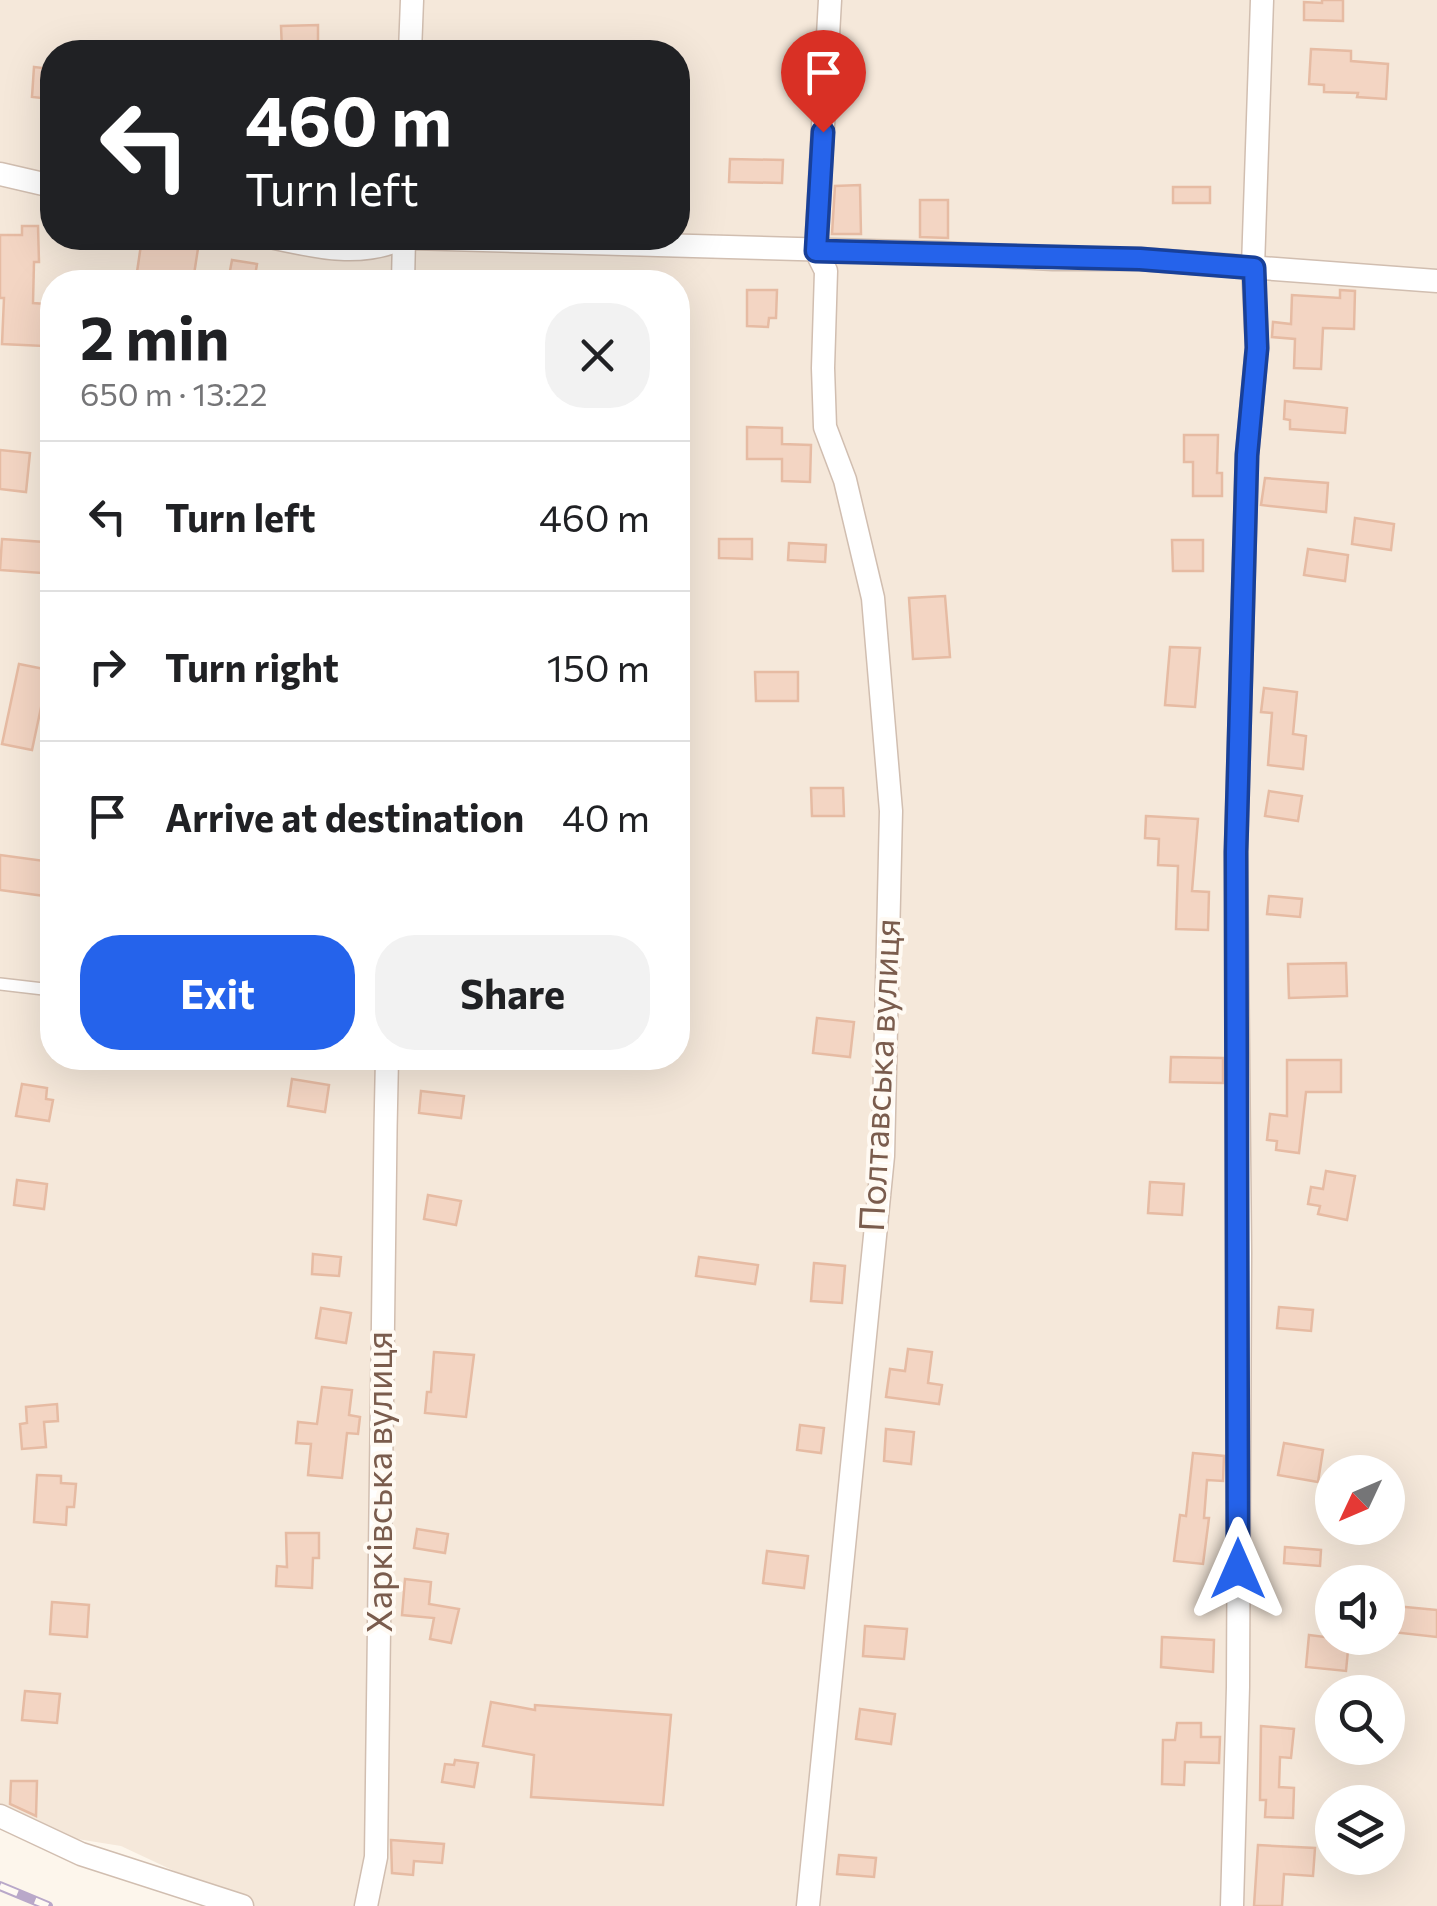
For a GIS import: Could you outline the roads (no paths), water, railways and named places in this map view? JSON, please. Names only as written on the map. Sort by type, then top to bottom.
[{"type":"street","points":[[410,40],[412,0]]},
{"type":"street","name":"Полтавська вулиця","points":[[808,1906],[883,1156],[891,811],[873,598],[845,480],[825,428],[822,368],[826,272],[816,251],[830,0]]},
{"type":"street","points":[[1232,1906],[1240,1272],[1236,852],[1247,455],[1257,348],[1254,268],[1262,0]]},
{"type":"street","points":[[0,174],[40,183]]},
{"type":"street","points":[[690,247],[1140,259],[1437,282]]},
{"type":"street","name":"Харківська вулиця","points":[[366,1906],[376,1857],[381,1315],[388,1070]]},
{"type":"street","points":[[0,1816],[82,1854],[242,1906]]},
{"type":"lane","points":[[0,984],[40,989]]},
{"type":"railway","points":[[0,1886],[48,1906]]}]
